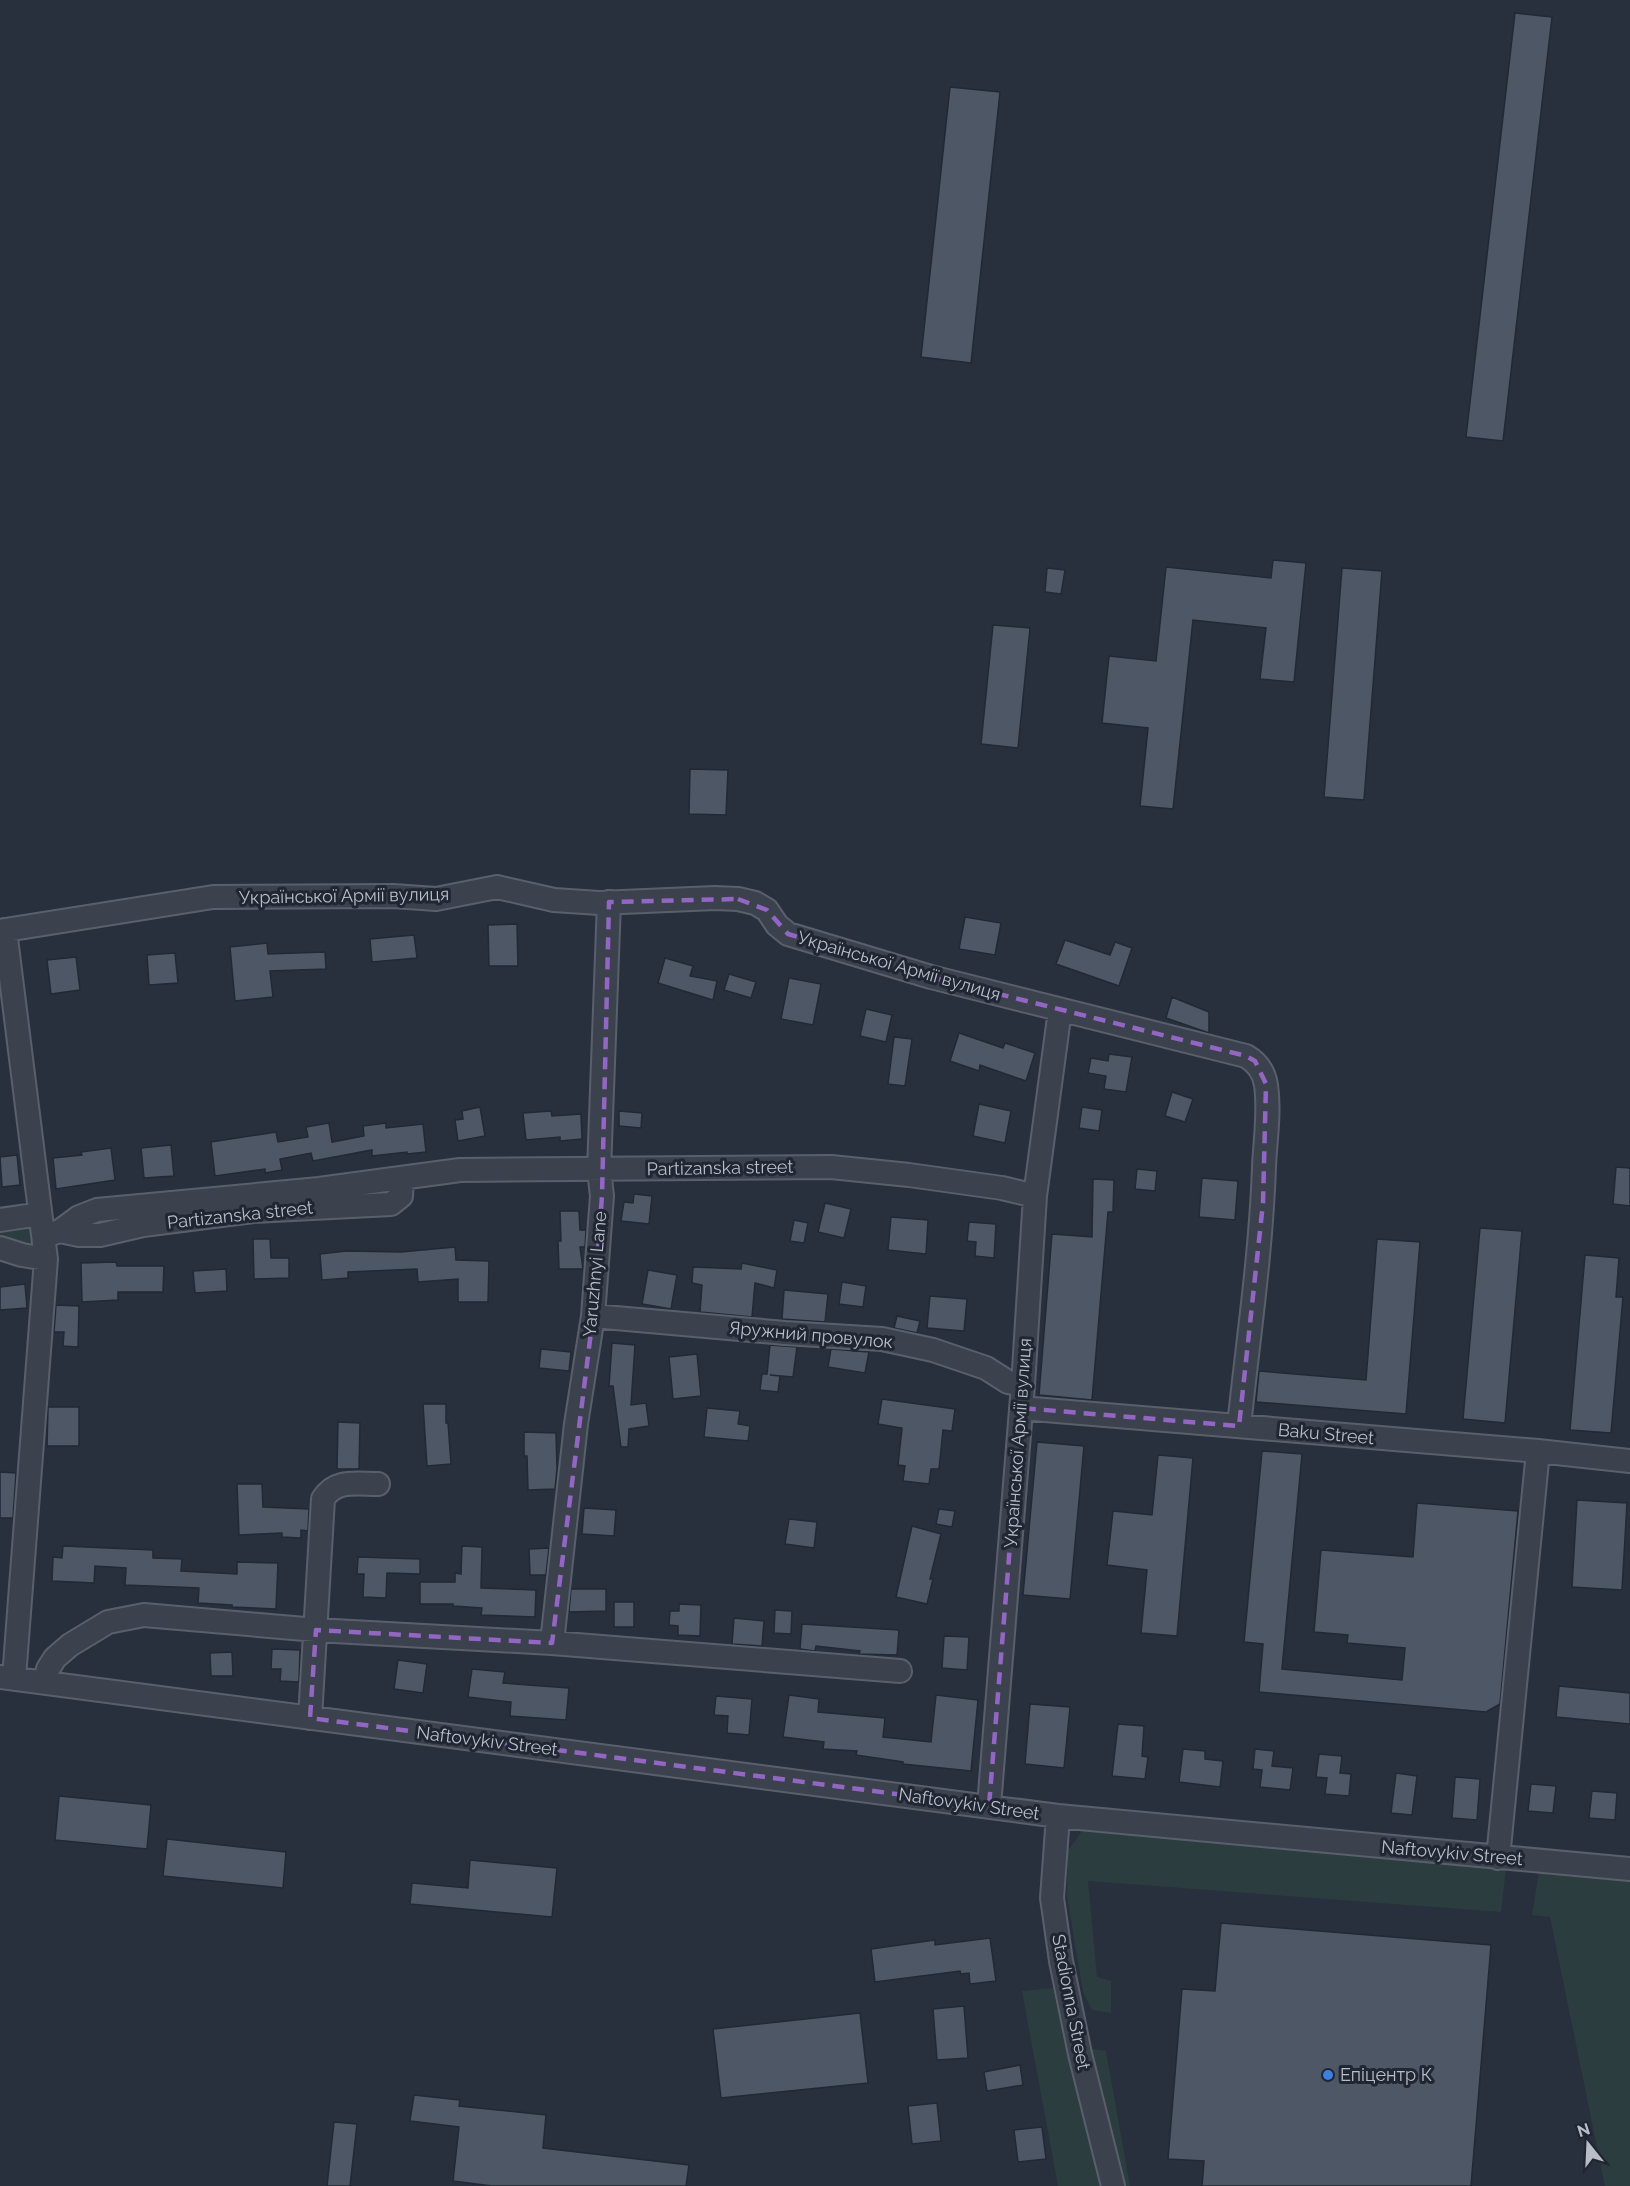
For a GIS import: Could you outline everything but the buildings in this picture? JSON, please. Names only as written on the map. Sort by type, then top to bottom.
[{"type":"street","name":"Української Армії вулиця","points":[[2,930],[213,897],[393,896],[436,899],[497,887],[554,900],[609,902],[738,899],[755,903],[767,910],[777,925],[788,934],[931,977],[1246,1056],[1256,1061],[1262,1071],[1266,1084],[1266,1118],[1263,1203],[1239,1426]]},
{"type":"street","name":"Yaruzhnyi Lane","points":[[552,1643],[576,1424],[592,1316],[602,1196],[599,1170],[609,902]]},
{"type":"street","points":[[2,930],[40,1214],[52,1234],[46,1259],[7,1677]]},
{"type":"street","name":"Української Армії вулиця","points":[[988,1806],[1023,1384],[1035,1196],[1060,1010]]},
{"type":"street","name":"Partizanska street","points":[[52,1234],[100,1235],[143,1225],[253,1210],[391,1203],[401,1196],[402,1178],[460,1170],[831,1167],[1002,1188],[1035,1196]]},
{"type":"street","points":[[0,1220],[40,1214]]},
{"type":"street","points":[[0,1248],[21,1255],[46,1259]]},
{"type":"street","name":"Яружний провулок","points":[[592,1316],[882,1339],[933,1350],[986,1368],[1008,1382],[1023,1384]]},
{"type":"street","name":"Baku Street","points":[[1021,1408],[1538,1451],[1630,1461]]},
{"type":"street","points":[[1498,1858],[1538,1451]]},
{"type":"street","points":[[310,1718],[323,1499],[329,1489],[339,1485],[378,1484]]},
{"type":"street","points":[[45,1682],[48,1669],[55,1658],[70,1644],[108,1622],[144,1615],[316,1630],[552,1643],[900,1671]]},
{"type":"street","name":"Naftovykiv Street","points":[[7,1677],[1058,1816],[1630,1869]]},
{"type":"street","name":"Stadionna Street","points":[[1058,1816],[1052,1898],[1061,1961],[1080,2054],[1113,2186]]},
{"type":"highlighted area","points":[[738,899],[767,910],[788,934],[931,977],[1246,1056],[1255,1061],[1266,1084],[1263,1203],[1239,1426],[1021,1408],[989,1806],[310,1718],[316,1630],[552,1643],[593,1316],[602,1196],[609,902]]},
{"type":"shaded area","points":[[32,1223],[32,1251],[0,1241],[0,1224]]},
{"type":"shaded area","points":[[1084,1828],[1506,1869],[1501,1912],[1088,1881],[1097,1977],[1111,1981],[1111,2013],[1092,2010],[1083,1992],[1067,1896],[1068,1851]]},
{"type":"shaded area","points":[[1539,1872],[1630,1880],[1630,2186],[1605,2186],[1550,1917],[1532,1915]]},
{"type":"shaded area","points":[[1053,1988],[1103,2186],[1058,2186],[1022,1991]]},
{"type":"shaded area","points":[[1086,2048],[1106,2051],[1130,2186],[1118,2186]]},
{"type":"place","name":"Епіцентр К","points":[[1328,2075]]}]
